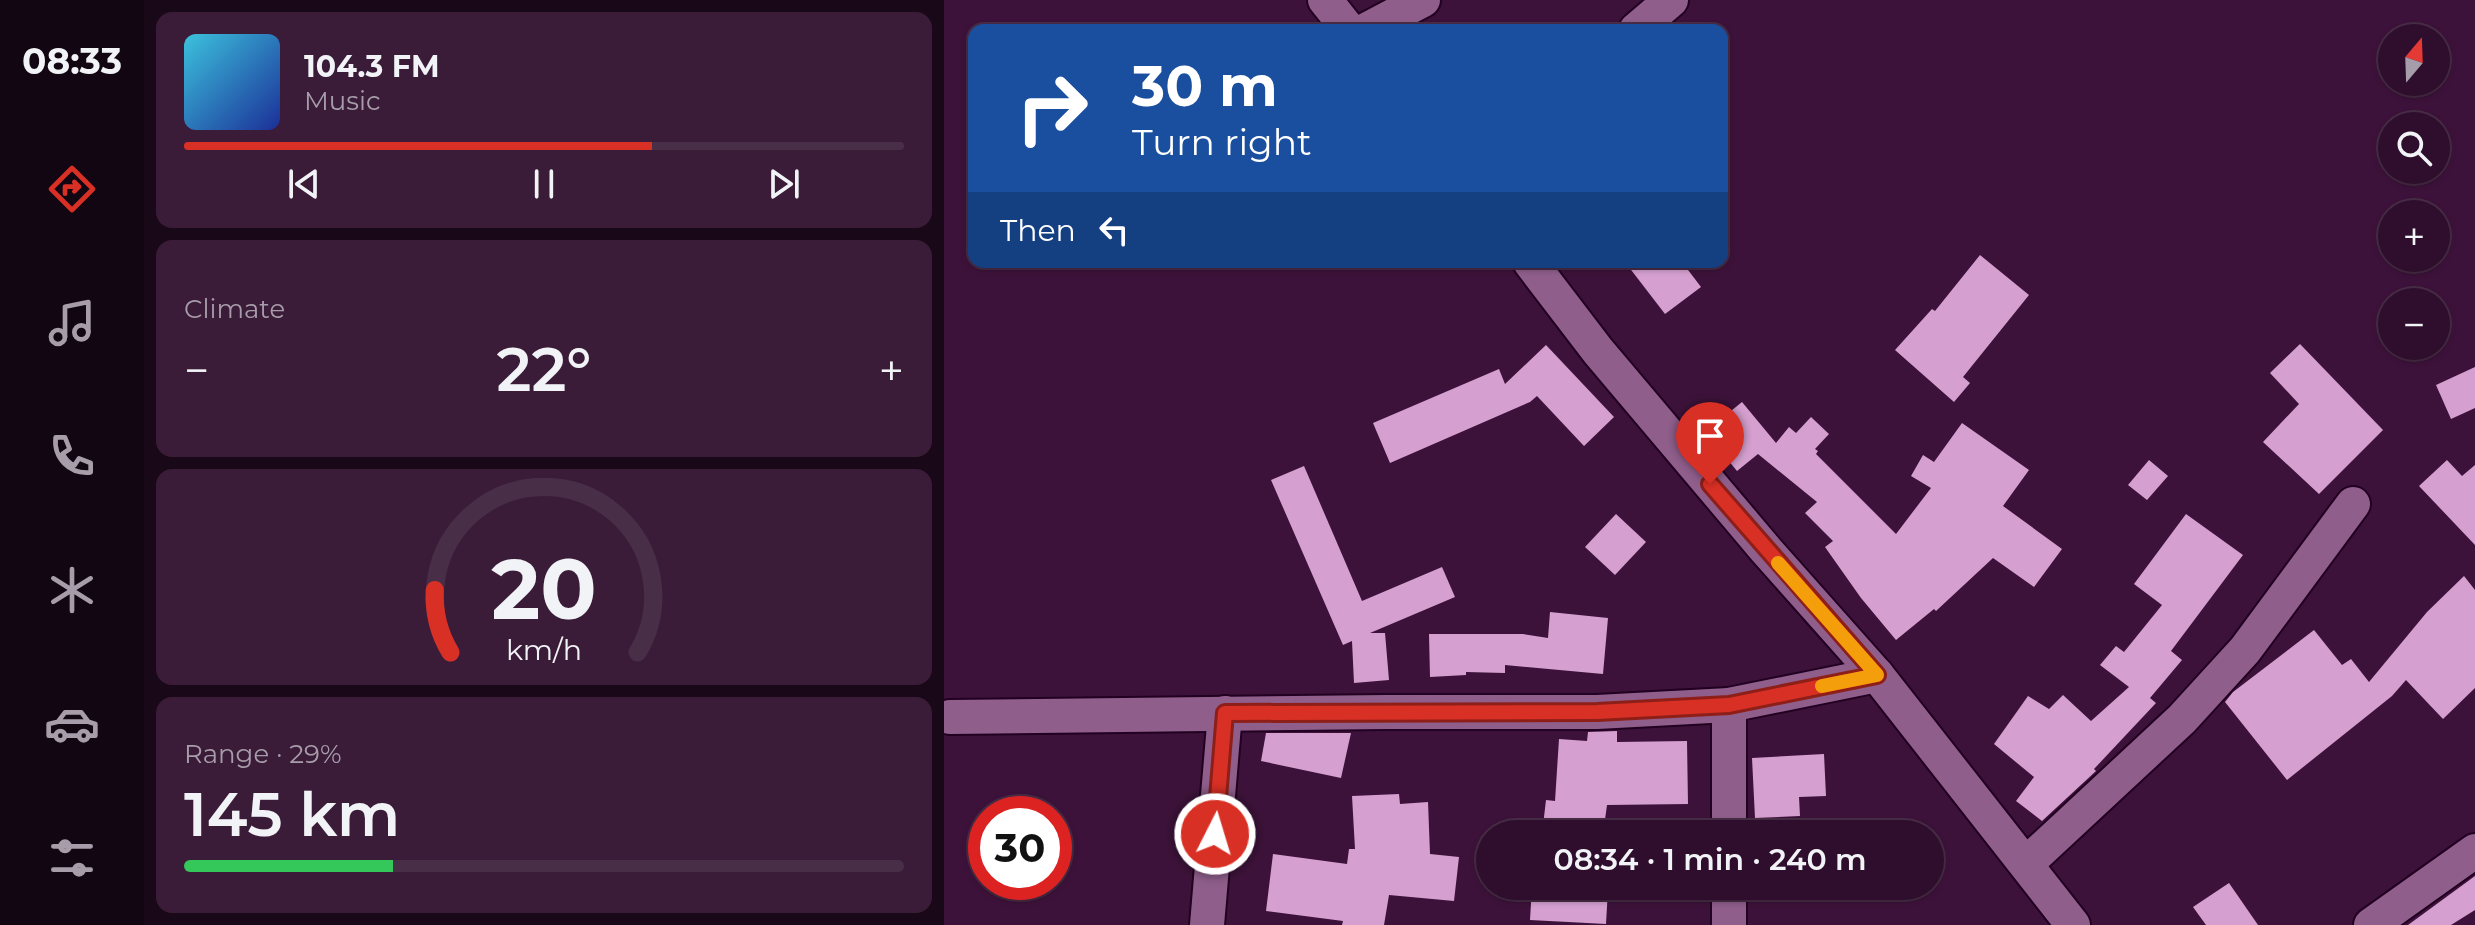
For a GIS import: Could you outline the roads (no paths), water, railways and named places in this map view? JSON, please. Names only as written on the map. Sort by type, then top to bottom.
[{"type":"street","points":[[1325,0],[1344,24]]},
{"type":"street","points":[[1377,24],[1423,0]]},
{"type":"street","points":[[1643,24],[1671,0]]},
{"type":"street","points":[[1535,268],[1608,363],[1766,550],[1877,675],[2073,925]]},
{"type":"street","points":[[2026,864],[2182,719],[2245,650],[2353,504]]},
{"type":"street","points":[[950,717],[1597,712],[1729,705],[1877,675]]},
{"type":"street","points":[[1729,705],[1729,820]]},
{"type":"street","points":[[1207,925],[1225,713]]},
{"type":"street","points":[[2371,925],[2475,851]]},
{"type":"street","points":[[1729,900],[1729,925]]}]
